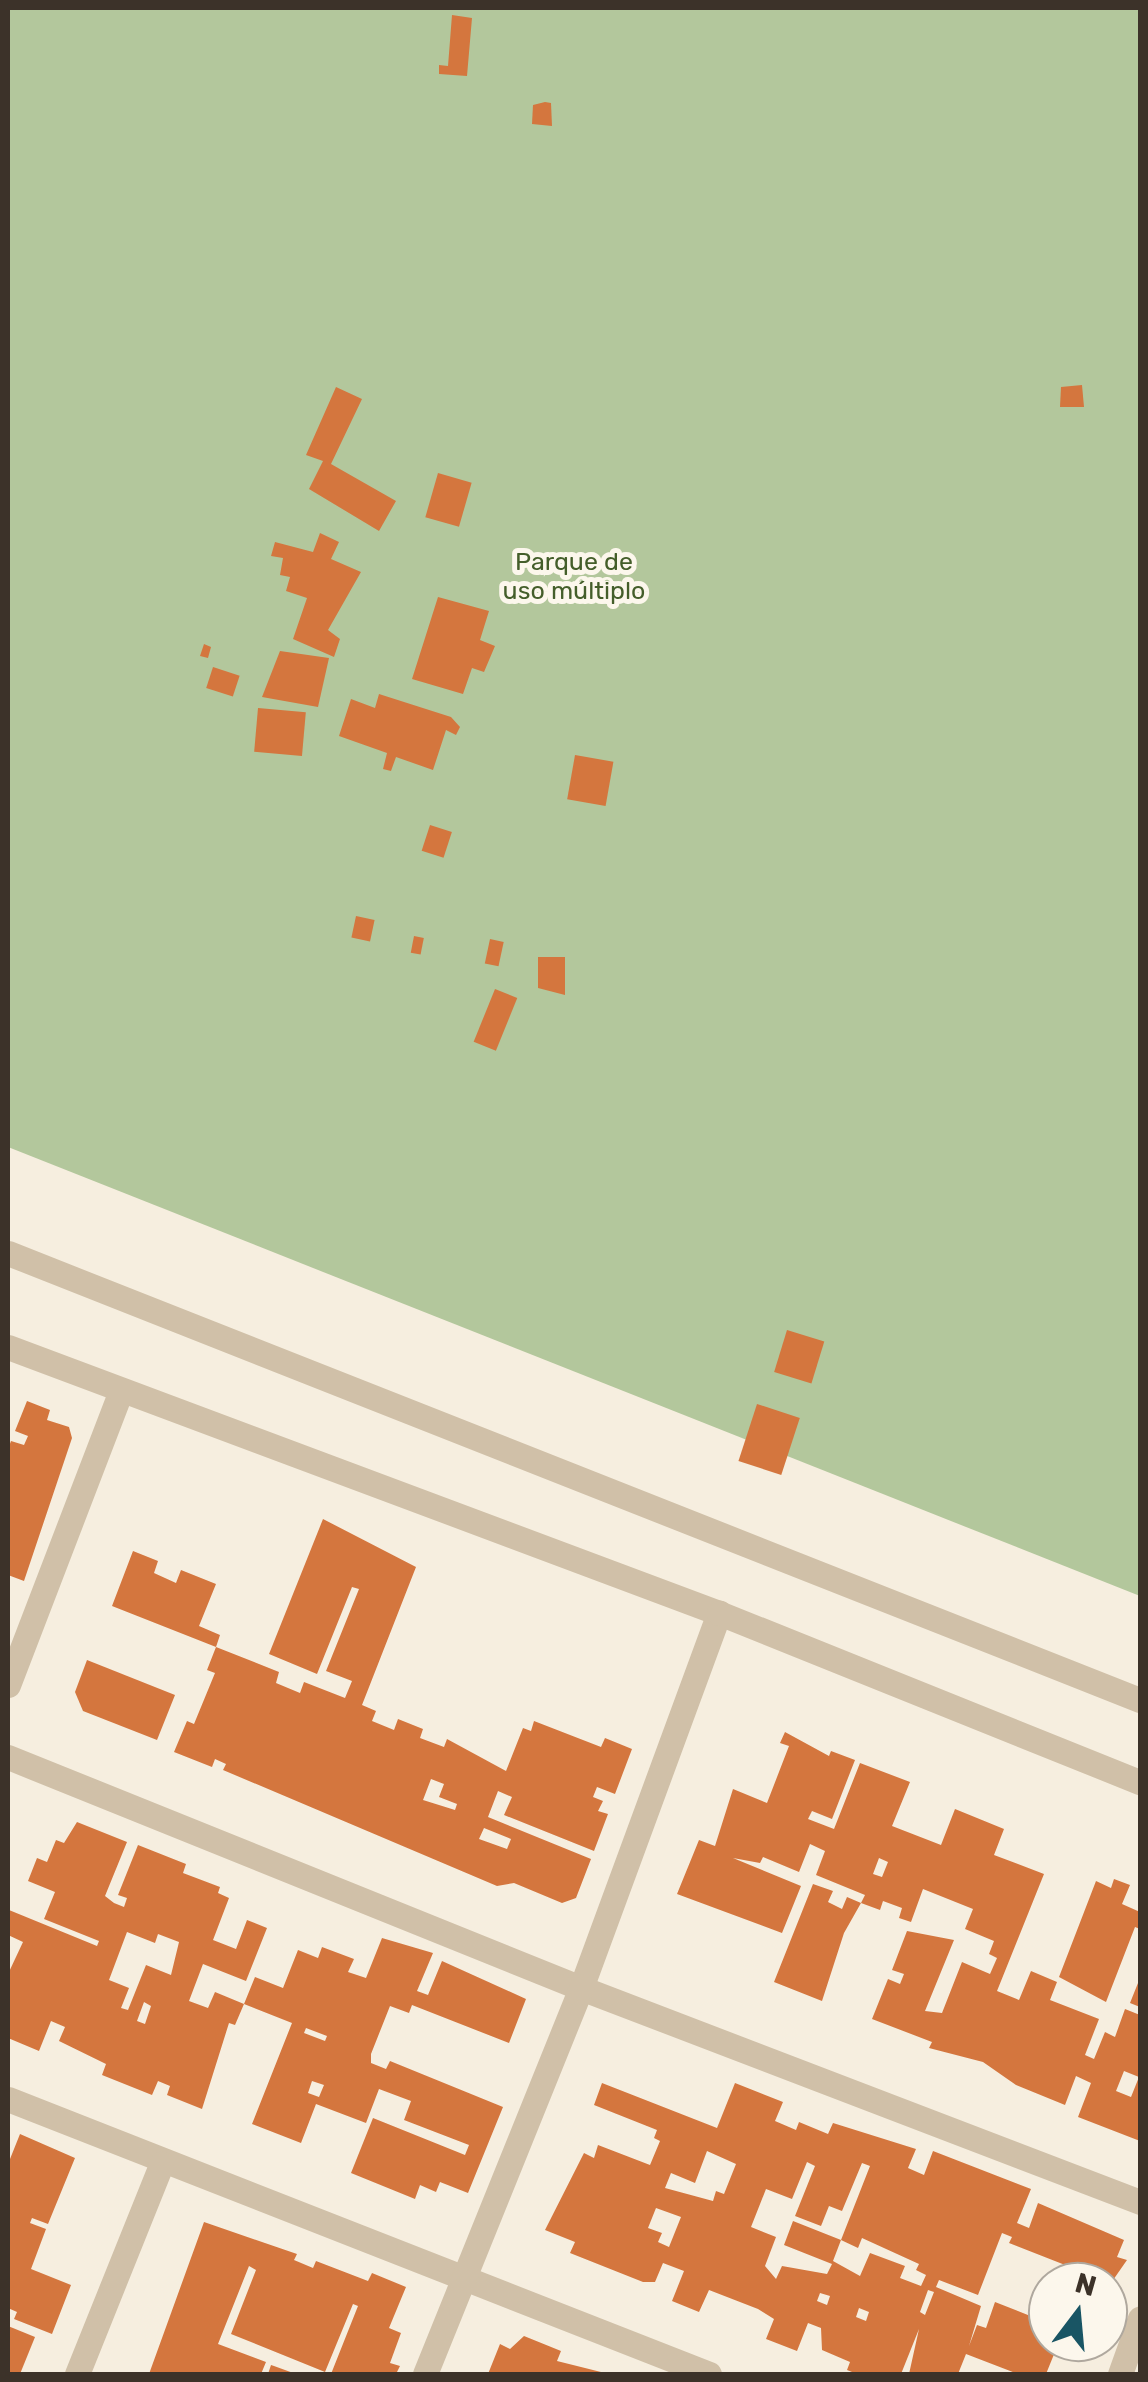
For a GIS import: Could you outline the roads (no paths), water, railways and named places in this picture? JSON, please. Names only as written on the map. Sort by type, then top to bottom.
[{"type":"street","points":[[8,1253],[1140,1700]]},
{"type":"street","points":[[8,1347],[120,1393],[719,1613],[1140,1782]]},
{"type":"street","points":[[8,1686],[120,1393]]},
{"type":"street","points":[[425,2374],[581,1988],[719,1613]]},
{"type":"street","points":[[8,1756],[581,1988],[1140,2202]]},
{"type":"street","points":[[8,2098],[162,2163],[709,2374]]},
{"type":"street","points":[[77,2374],[162,2163]]},
{"type":"street","points":[[1120,2374],[1140,2318]]},
{"type":"park label","name":"Parque de uso múltiplo","points":[[574,578]]}]
